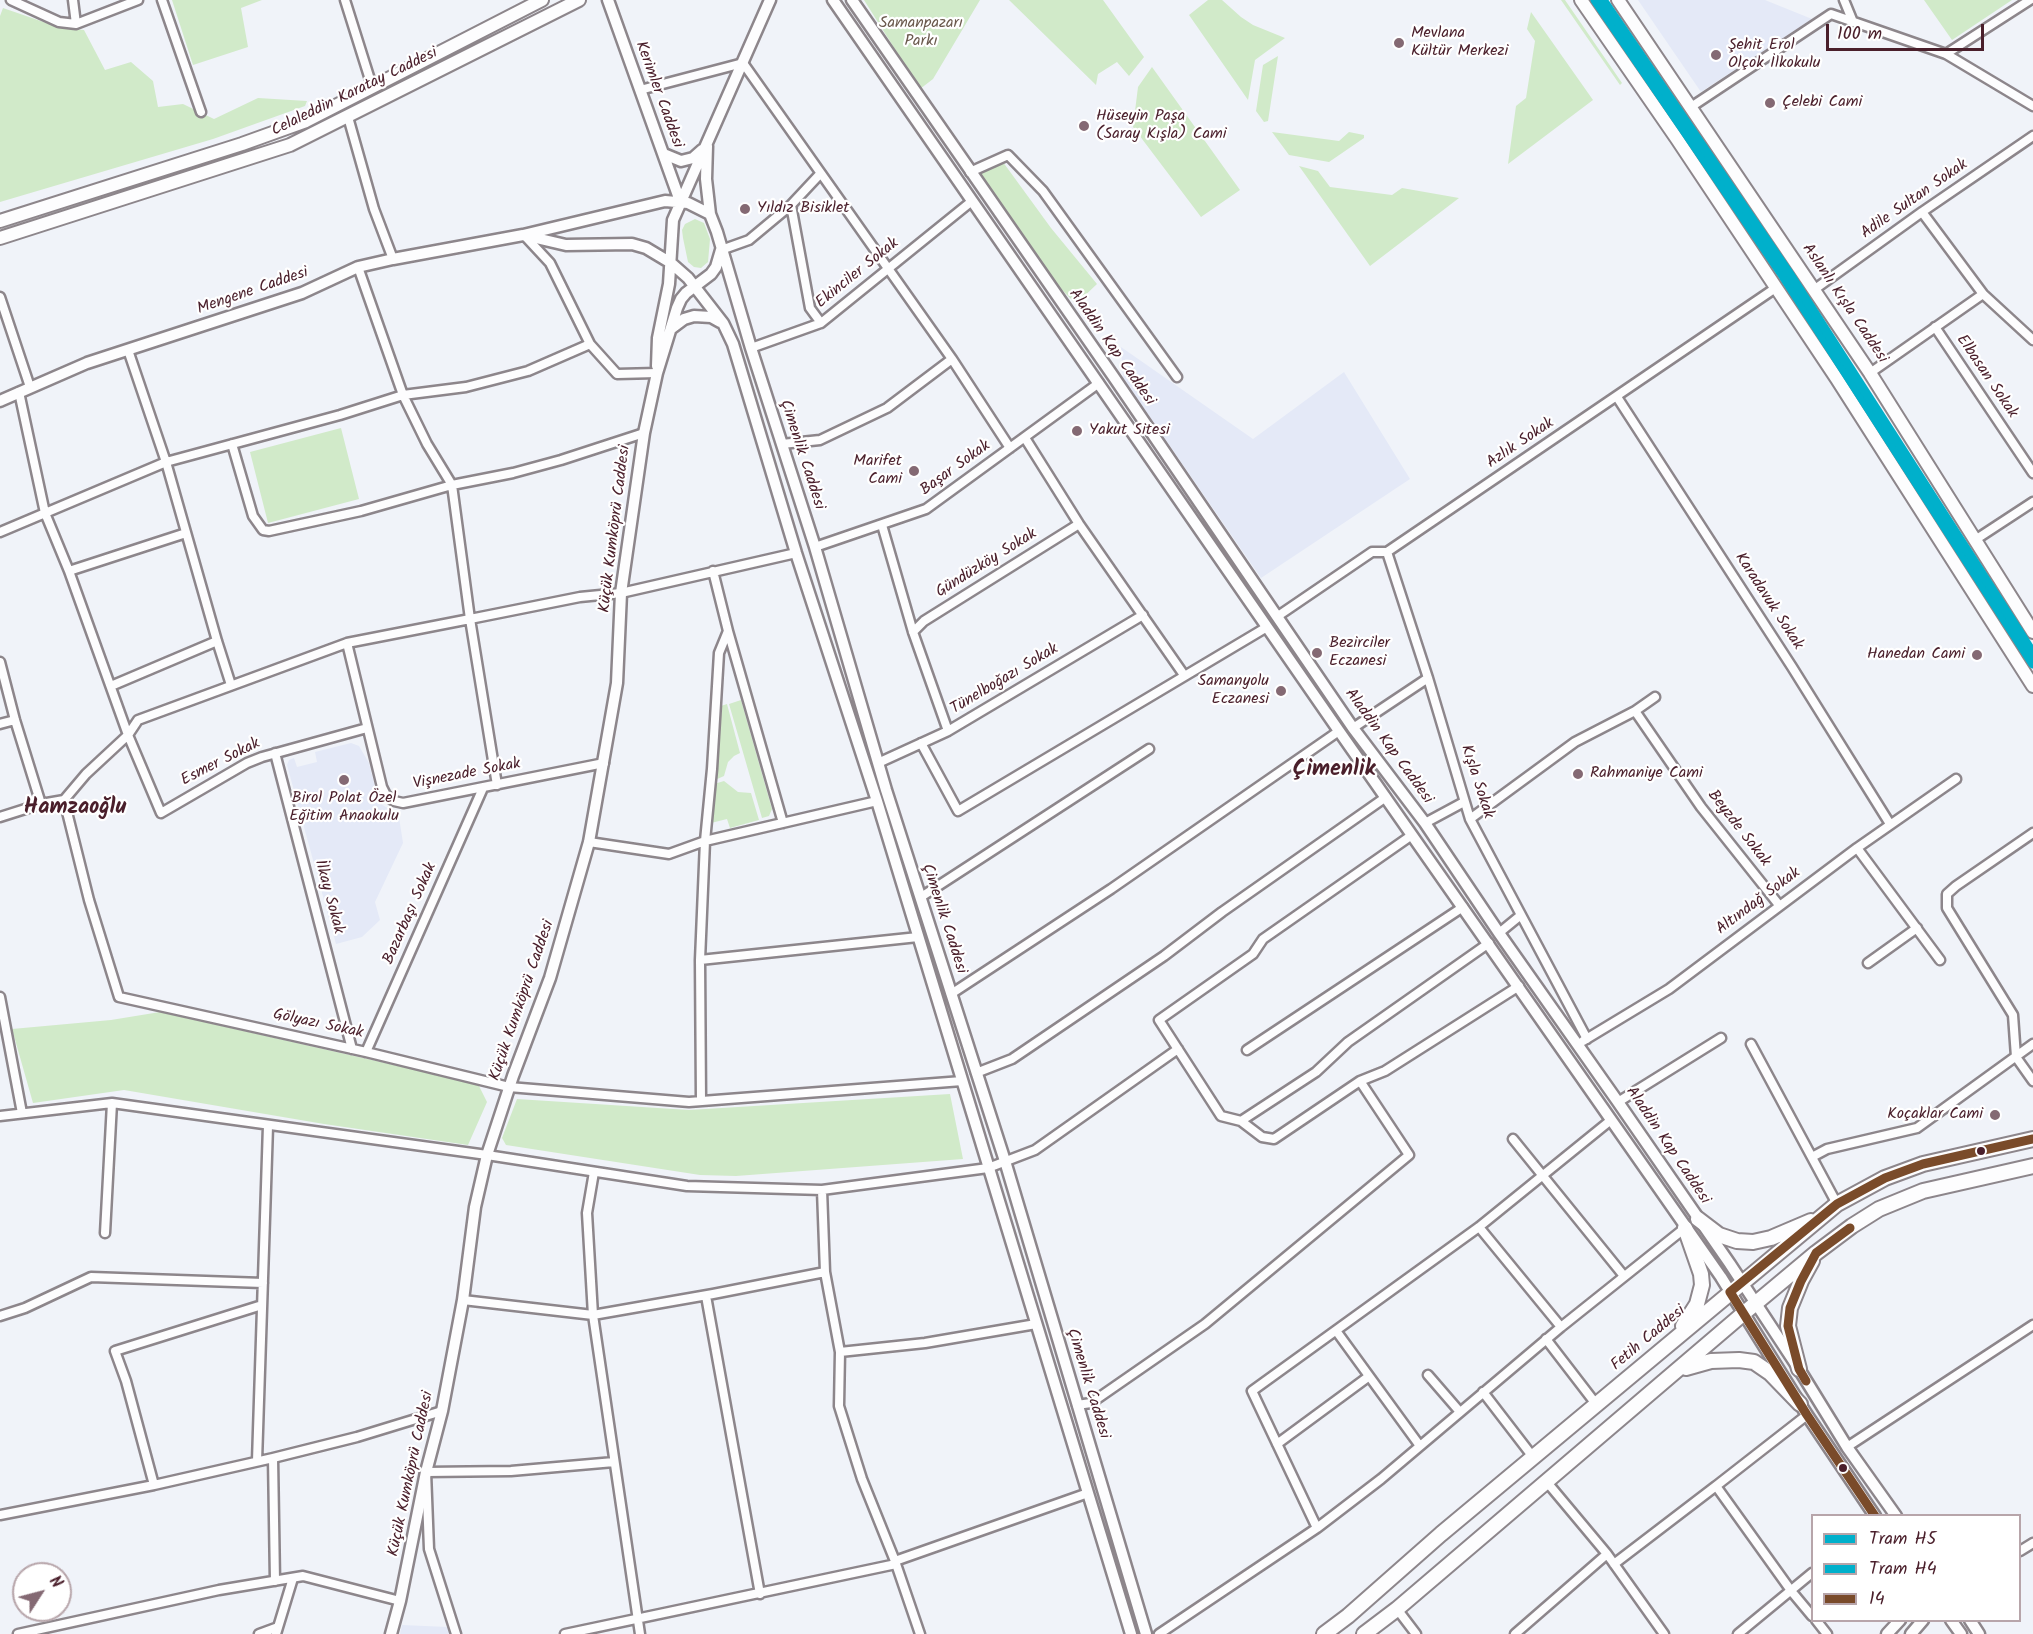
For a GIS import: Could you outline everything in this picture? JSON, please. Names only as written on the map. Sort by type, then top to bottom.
[{"type":"main road","name":"Celaleddin Karatay Caddesi","points":[[0,221],[243,144],[306,121],[542,0]]},
{"type":"main road","name":"Celaleddin Karatay Caddesi","points":[[0,238],[290,145],[579,0]]},
{"type":"main road","points":[[1581,0],[1777,287],[2033,686]]},
{"type":"main road","name":"Aslanlı Kışla Caddesi","points":[[1618,0],[1815,289],[2033,632]]},
{"type":"main road","name":"Fetih Caddesi","points":[[1324,1634],[1837,1204],[1885,1178],[1923,1164],[2033,1139]]},
{"type":"main road","points":[[1364,1634],[1397,1609],[1816,1253],[1879,1209],[1923,1191],[2033,1166]]},
{"type":"main road","points":[[1698,1219],[1719,1235],[1737,1241],[1753,1242],[1771,1238],[1824,1215]]},
{"type":"main road","points":[[1674,1339],[1697,1305],[1702,1285],[1701,1274],[1685,1228]]},
{"type":"main road","points":[[1799,1370],[1788,1326],[1790,1308],[1816,1253]]},
{"type":"main road","points":[[1678,1370],[1711,1360],[1754,1362],[1770,1373],[1804,1409]]},
{"type":"street","points":[[11,0],[59,22],[76,24],[138,0]]},
{"type":"street","points":[[73,0],[76,24]]},
{"type":"street","points":[[162,0],[201,112]]},
{"type":"street","points":[[345,0],[372,86]]},
{"type":"street","name":"Kerimler Caddesi","points":[[608,0],[680,201]]},
{"type":"street","name":"Aladdin Kap Caddesi","points":[[832,0],[1730,1292],[1874,1514]]},
{"type":"street","name":"Aladdin Kap Caddesi","points":[[852,0],[1113,376],[1353,728],[1425,823],[1499,933],[1582,1041],[1618,1102],[1756,1304],[1847,1447],[1895,1514]]},
{"type":"street","points":[[1844,0],[1853,22]]},
{"type":"street","points":[[1946,54],[2030,0]]},
{"type":"street","name":"Küçük Kumköprü Caddesi","points":[[657,372],[658,338],[669,284],[673,220],[771,1]]},
{"type":"street","points":[[1691,107],[1831,14],[1946,54],[2033,106]]},
{"type":"street","points":[[640,90],[743,63],[952,359],[1010,448]]},
{"type":"street","points":[[348,117],[374,209],[393,258]]},
{"type":"street","name":"Adile Sultan Sokak","points":[[1815,289],[2033,136]]},
{"type":"street","points":[[664,154],[675,159],[686,160],[698,155],[707,146]]},
{"type":"street","name":"Çimenlik Caddesi","points":[[707,146],[706,179],[710,214],[814,547],[878,763],[1005,1161],[1146,1634]]},
{"type":"street","points":[[970,172],[1008,155],[1043,191],[1177,377]]},
{"type":"street","points":[[721,250],[749,240],[791,205],[820,174]]},
{"type":"street","name":"Mengene Caddesi","points":[[0,401],[87,363],[302,293],[358,267],[393,258],[523,235],[650,204],[680,201],[699,207],[710,214]]},
{"type":"street","name":"Ekinciler Sokak","points":[[751,348],[821,323],[972,201]]},
{"type":"street","points":[[791,205],[810,308],[821,323]]},
{"type":"street","points":[[1922,212],[1983,294],[2033,340]]},
{"type":"street","points":[[523,235],[543,254],[556,272],[590,344],[617,374],[657,372]]},
{"type":"street","name":"Mengene Caddesi","points":[[523,235],[566,245],[632,244],[646,248],[671,263]]},
{"type":"street","name":"Küçük Kumköprü Caddesi","points":[[391,1634],[400,1601],[426,1472],[442,1411],[462,1300],[475,1207],[487,1155],[509,1087],[550,978],[589,842],[617,683],[621,593],[644,433],[657,372],[681,299],[711,274],[716,267],[721,250]]},
{"type":"street","name":"Çimenlik Caddesi","points":[[671,263],[695,286],[723,323],[733,344],[796,553],[877,801],[1131,1634]]},
{"type":"street","points":[[358,267],[403,395],[427,444],[452,484],[470,619],[497,785]]},
{"type":"street","name":"Azlık Sokak","points":[[1278,616],[1372,552],[1387,552],[1777,287]]},
{"type":"street","points":[[1870,373],[1983,294]]},
{"type":"street","points":[[0,297],[30,387]]},
{"type":"street","points":[[672,329],[684,319],[694,316],[711,317],[723,323]]},
{"type":"street","name":"Elbasan Sokak","points":[[1935,327],[2033,473]]},
{"type":"street","points":[[0,532],[166,462],[340,416],[403,395],[466,387],[528,371],[590,344]]},
{"type":"street","points":[[128,350],[166,462],[231,685]]},
{"type":"street","points":[[782,444],[820,440],[887,408],[952,359]]},
{"type":"street","points":[[1099,383],[1113,376]]},
{"type":"street","name":"Başar Sokak","points":[[814,547],[926,509],[1099,383]]},
{"type":"street","points":[[19,392],[45,513],[69,571],[128,735]]},
{"type":"street","name":"Karadavuk Sokak","points":[[1617,397],[1792,667],[1890,824]]},
{"type":"street","points":[[232,444],[253,516],[263,530],[269,531],[361,511],[452,484],[513,473],[644,433]]},
{"type":"street","points":[[1025,438],[1079,524],[1184,675]]},
{"type":"street","points":[[1975,540],[2033,502]]},
{"type":"street","name":"Gündüzköy Sokak","points":[[913,632],[933,615],[1079,524]]},
{"type":"street","points":[[882,525],[913,632],[948,731]]},
{"type":"street","points":[[69,571],[186,533]]},
{"type":"street","name":"Kışla Sokak","points":[[1387,552],[1470,819],[1521,915],[1582,1041]]},
{"type":"street","points":[[0,817],[41,804],[64,800],[86,774],[128,735],[138,720],[347,643],[580,597],[621,593],[796,553]]},
{"type":"street","points":[[713,571],[783,823]]},
{"type":"street","name":"Tünelboğazı Sokak","points":[[878,763],[948,731],[1143,615]]},
{"type":"street","points":[[921,744],[958,811],[1267,627]]},
{"type":"street","points":[[701,1101],[700,960],[705,841],[719,653],[728,631]]},
{"type":"street","points":[[111,686],[217,641]]},
{"type":"street","name":"Vişnezade Sokak","points":[[347,643],[382,788],[386,795],[394,801],[403,803],[604,763]]},
{"type":"street","points":[[0,662],[41,804]]},
{"type":"street","points":[[1353,728],[1428,678]]},
{"type":"street","points":[[1470,819],[1575,742],[1635,711],[1655,697]]},
{"type":"street","name":"Beyzde Sokak","points":[[1635,711],[1701,807],[1779,905]]},
{"type":"street","points":[[0,724],[15,720]]},
{"type":"street","name":"Esmer Sokak","points":[[128,735],[161,813],[247,763],[367,728]]},
{"type":"street","points":[[951,994],[1111,889],[1339,731]]},
{"type":"street","points":[[921,897],[1149,749]]},
{"type":"street","name":"İlkay Sokak","points":[[275,753],[352,1049]]},
{"type":"street","name":"Altındağ Sokak","points":[[1582,1041],[1669,989],[1779,905],[1956,779]]},
{"type":"street","name":"Bazarbaşı Sokak","points":[[366,1052],[483,788]]},
{"type":"street","points":[[976,1073],[1012,1059],[1164,956],[1386,796]]},
{"type":"street","name":"Gölyazı Sokak","points":[[64,800],[89,900],[119,997],[366,1052],[509,1087],[688,1102],[962,1081]]},
{"type":"street","points":[[589,842],[669,854],[705,841],[877,801]]},
{"type":"street","points":[[1425,823],[1464,802]]},
{"type":"street","points":[[2033,833],[1947,894],[1947,908],[2013,1015],[2016,1057],[2033,1081]]},
{"type":"street","points":[[1412,835],[1263,939],[1253,954],[1159,1020],[1221,1116],[1241,1122],[1262,1137],[1274,1139],[1360,1081],[1385,1071],[1519,986]]},
{"type":"street","points":[[1857,848],[1940,960]]},
{"type":"street","points":[[1247,1050],[1463,907]]},
{"type":"street","points":[[1499,933],[1521,915]]},
{"type":"street","points":[[1868,963],[1917,928]]},
{"type":"street","points":[[700,960],[918,937]]},
{"type":"street","points":[[1241,1122],[1316,1072],[1348,1042],[1489,944]]},
{"type":"street","points":[[0,997],[2,1020],[22,1113]]},
{"type":"street","points":[[1618,1102],[1721,1038]]},
{"type":"street","points":[[1751,1044],[1837,1204]]},
{"type":"street","points":[[1812,1157],[1827,1149],[1917,1128],[2033,1044]]},
{"type":"street","points":[[0,1116],[112,1103],[487,1155],[687,1186],[822,1190],[988,1168],[1035,1150],[1178,1049]]},
{"type":"street","points":[[1077,1405],[1091,1403],[1205,1324],[1409,1155],[1360,1081]]},
{"type":"street","points":[[105,1233],[112,1103]]},
{"type":"street","points":[[1317,1528],[1252,1391],[1337,1332],[1479,1227],[1611,1120]]},
{"type":"street","points":[[257,1461],[268,1126]]},
{"type":"street","points":[[1513,1138],[1624,1276]]},
{"type":"street","points":[[594,1172],[587,1213],[593,1315],[640,1634]]},
{"type":"street","points":[[822,1190],[825,1272],[840,1352],[839,1406],[862,1479],[896,1563],[920,1634]]},
{"type":"street","points":[[1479,1227],[1561,1327]]},
{"type":"street","points":[[1159,1634],[1317,1528],[1381,1479],[1546,1339],[1685,1228]]},
{"type":"street","points":[[462,1300],[593,1315],[706,1296],[825,1272]]},
{"type":"street","points":[[0,1316],[25,1308],[91,1277],[263,1283]]},
{"type":"street","points":[[706,1296],[760,1594]]},
{"type":"street","points":[[154,1485],[126,1380],[115,1351],[262,1305]]},
{"type":"street","points":[[840,1352],[926,1343],[1036,1324]]},
{"type":"street","points":[[1847,1447],[2033,1325]]},
{"type":"street","points":[[1337,1332],[1420,1446]]},
{"type":"street","points":[[1546,1339],[1596,1404]]},
{"type":"street","points":[[1428,1375],[1460,1412]]},
{"type":"street","points":[[1277,1443],[1368,1377]]},
{"type":"street","points":[[1483,1392],[1533,1457]]},
{"type":"street","points":[[1614,1564],[1716,1486],[1804,1409]]},
{"type":"street","points":[[0,1515],[154,1485],[273,1458],[357,1437],[442,1411]]},
{"type":"street","points":[[273,1458],[275,1581]]},
{"type":"street","points":[[456,1634],[429,1549],[426,1472],[511,1471],[614,1462]]},
{"type":"street","points":[[1546,1481],[1607,1554],[1664,1634]]},
{"type":"street","points":[[1716,1486],[1811,1615]]},
{"type":"street","points":[[565,1634],[896,1563],[1088,1493]]},
{"type":"street","points":[[1515,1634],[1607,1554]]},
{"type":"street","points":[[1738,1634],[1811,1575]]},
{"type":"street","points":[[18,1634],[219,1590],[303,1576],[400,1601]]},
{"type":"street","points":[[259,1634],[277,1631],[293,1578]]},
{"type":"street","points":[[1397,1609],[1416,1634]]},
{"type":"street","points":[[1818,1622],[1827,1634]]},
{"type":"street","points":[[1887,1634],[1898,1622]]},
{"type":"street","points":[[1911,1634],[1921,1622]]},
{"type":"shaded area","name":"Şehit Erol Olçok İlkokulu","points":[[1638,0],[1765,0],[1812,19],[1701,92]]},
{"type":"shaded area","points":[[1121,347],[1253,439],[1344,372],[1410,479],[1261,578],[1123,378]]},
{"type":"shaded area","points":[[351,743],[359,746],[369,763],[379,803],[398,811],[403,843],[375,902],[380,920],[362,937],[336,944],[287,765],[289,760],[294,758],[297,767],[317,762],[315,752]]},
{"type":"shaded area","points":[[402,1625],[448,1627],[450,1634],[400,1634]]},
{"type":"green space","points":[[172,0],[262,0],[241,8],[248,47],[193,65]]},
{"type":"green space","name":"Samanpazarı Parkı","points":[[864,0],[980,0],[933,79],[920,89]]},
{"type":"green space","points":[[1009,0],[1103,0],[1144,57],[1129,76],[1117,62],[1098,74],[1096,85]]},
{"type":"green space","points":[[1208,0],[1222,0],[1253,25],[1285,38],[1255,60],[1248,100],[1189,15]]},
{"type":"green space","points":[[1561,0],[1565,0],[1622,83],[1620,85]]},
{"type":"green space","points":[[1924,0],[2012,0],[1952,40]]},
{"type":"green space","points":[[3,8],[61,28],[84,30],[105,70],[131,62],[153,81],[158,107],[183,104],[214,119],[258,98],[307,101],[305,106],[213,139],[0,202],[0,16]]},
{"type":"green space","points":[[1531,12],[1593,100],[1508,164],[1516,106],[1526,98],[1535,41],[1527,29]]},
{"type":"green space","points":[[1278,56],[1268,121],[1264,122],[1256,111],[1263,65]]},
{"type":"green space","points":[[1152,67],[1240,190],[1201,217],[1133,127],[1138,87]]},
{"type":"green space","points":[[1272,132],[1339,141],[1349,132],[1364,135],[1364,138],[1329,162],[1289,155]]},
{"type":"green space","points":[[1000,158],[1051,228],[1097,284],[1076,304],[1038,266],[974,176]]},
{"type":"green space","points":[[1299,166],[1318,171],[1330,187],[1392,195],[1402,188],[1459,198],[1370,266]]},
{"type":"green space","points":[[695,219],[704,223],[710,239],[708,262],[701,268],[694,267],[688,262],[682,230],[685,224]]},
{"type":"green space","points":[[341,428],[359,499],[268,523],[250,452]]},
{"type":"green space","points":[[741,700],[772,809],[769,816],[762,818],[729,704]]},
{"type":"green space","points":[[727,704],[740,753],[728,762],[724,776],[715,780],[721,706]]},
{"type":"green space","points":[[724,781],[738,792],[751,793],[759,820],[730,828],[727,819],[711,823],[714,784]]},
{"type":"green space","points":[[160,1012],[478,1084],[487,1102],[468,1145],[324,1124],[124,1090],[33,1103],[12,1029],[111,1020]]},
{"type":"green space","points":[[950,1094],[963,1159],[736,1176],[700,1175],[506,1145],[502,1138],[517,1099],[689,1110]]},
{"type":"tram line","name":"H5","points":[[1595,0],[1783,276],[2033,664]]},
{"type":"tram line","name":"H4","points":[[1603,0],[1789,273],[2033,653]]},
{"type":"transit line","name":"14","points":[[1874,1514],[1807,1415],[1730,1292],[1837,1204],[1885,1178],[1923,1164],[2033,1139]]},
{"type":"transit line","name":"14","points":[[1806,1381],[1799,1369],[1788,1326],[1790,1308],[1816,1253],[1850,1228]]},
{"type":"place","name":"Mevlana Kültür Merkezi","points":[[1399,43]]},
{"type":"place","name":"Şehit Erol Olçok İlkokulu","points":[[1716,55]]},
{"type":"place","name":"Çelebi Cami","points":[[1770,103]]},
{"type":"place","name":"Hüseyin Paşa (Saray Kışla) Cami","points":[[1084,126]]},
{"type":"place","name":"Yıldız Bisiklet","points":[[745,209]]},
{"type":"place","name":"Yakut Sitesi","points":[[1077,431]]},
{"type":"place","name":"Marifet Cami","points":[[914,471]]},
{"type":"place","name":"Bezirciler Eczanesi","points":[[1317,653]]},
{"type":"place","name":"Hanedan Cami","points":[[1977,655]]},
{"type":"place","name":"Samanyolu Eczanesi","points":[[1281,691]]},
{"type":"place","name":"Rahmaniye Cami","points":[[1578,774]]},
{"type":"place","name":"Birol Polat Özel Eğitim Anaokulu","points":[[344,780]]},
{"type":"place","name":"Koçaklar Cami","points":[[1995,1115]]},
{"type":"district","name":"Çimenlik","points":[[1334,771]]},
{"type":"district","name":"Hamzaoğlu","points":[[75,809]]}]
